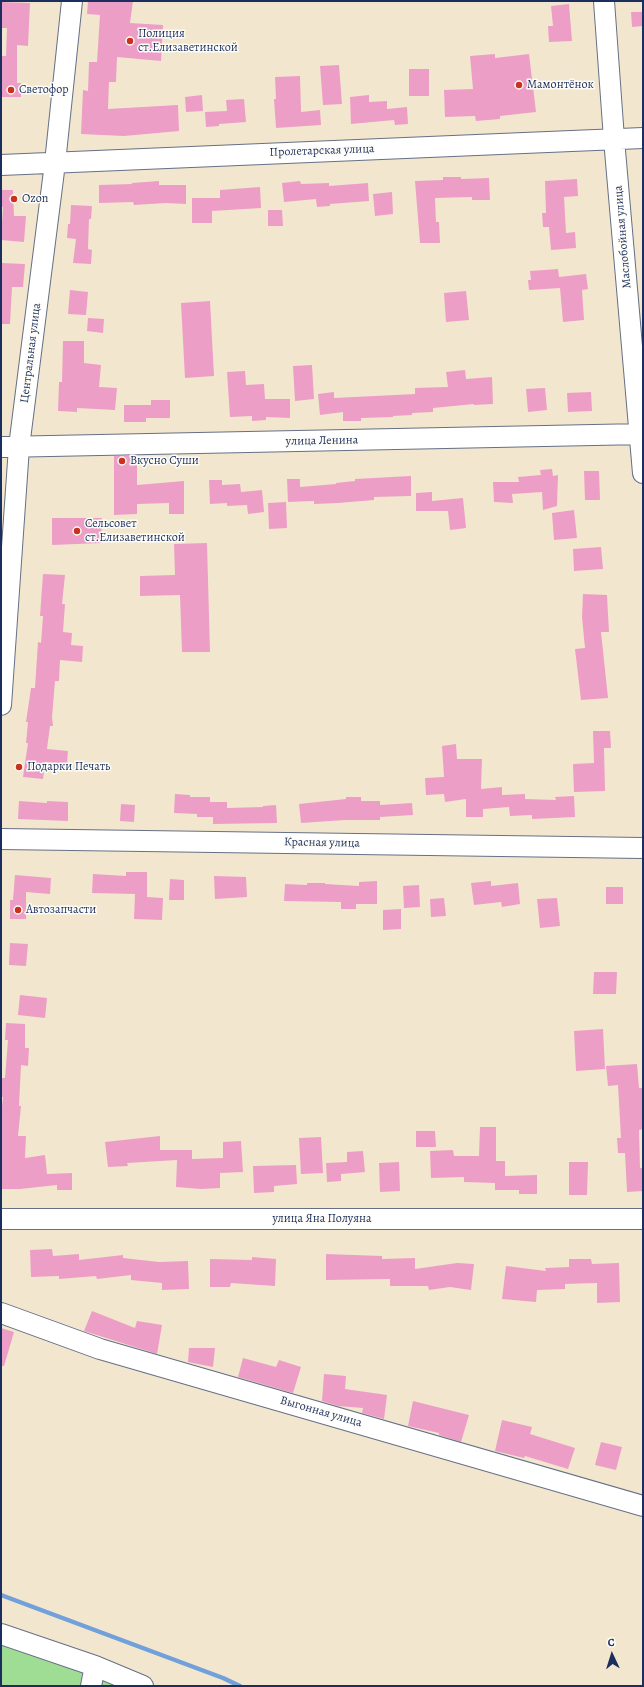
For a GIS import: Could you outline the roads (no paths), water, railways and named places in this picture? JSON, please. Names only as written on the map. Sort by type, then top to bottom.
[{"type":"street","name":"Центральная улица","points":[[1,705],[10,447],[55,163],[72,1]]},
{"type":"street","name":"Маслобойная улица","points":[[604,1],[614,139],[642,434],[643,473]]},
{"type":"street","name":"Пролетарская улица","points":[[1,165],[643,138]]},
{"type":"street","name":"улица Ленина","points":[[10,447],[642,434]]},
{"type":"street","name":"Красная улица","points":[[1,839],[643,848]]},
{"type":"street","name":"улица Яна Полуяна","points":[[1,1219],[643,1219]]},
{"type":"street","name":"Выгонная улица","points":[[1,1314],[100,1349],[643,1506]]},
{"type":"street","points":[[1,1634],[95,1666],[143,1686]]},
{"type":"street","points":[[91,1686],[95,1666]]},
{"type":"waterway","points":[[1,1595],[223,1678],[240,1686]]},
{"type":"place","name":"Полиция ст.Елизаветинской","points":[[130,41]]},
{"type":"place","name":"Мамонтёнок","points":[[519,85]]},
{"type":"place","name":"Светофор","points":[[11,90]]},
{"type":"place","name":"Ozon","points":[[14,199]]},
{"type":"place","name":"Вкусно Суши","points":[[122,461]]},
{"type":"place","name":"Сельсовет ст.Елизаветинской","points":[[77,531]]},
{"type":"place","name":"Подарки Печать","points":[[19,767]]},
{"type":"place","name":"Автозапчасти","points":[[18,910]]}]
